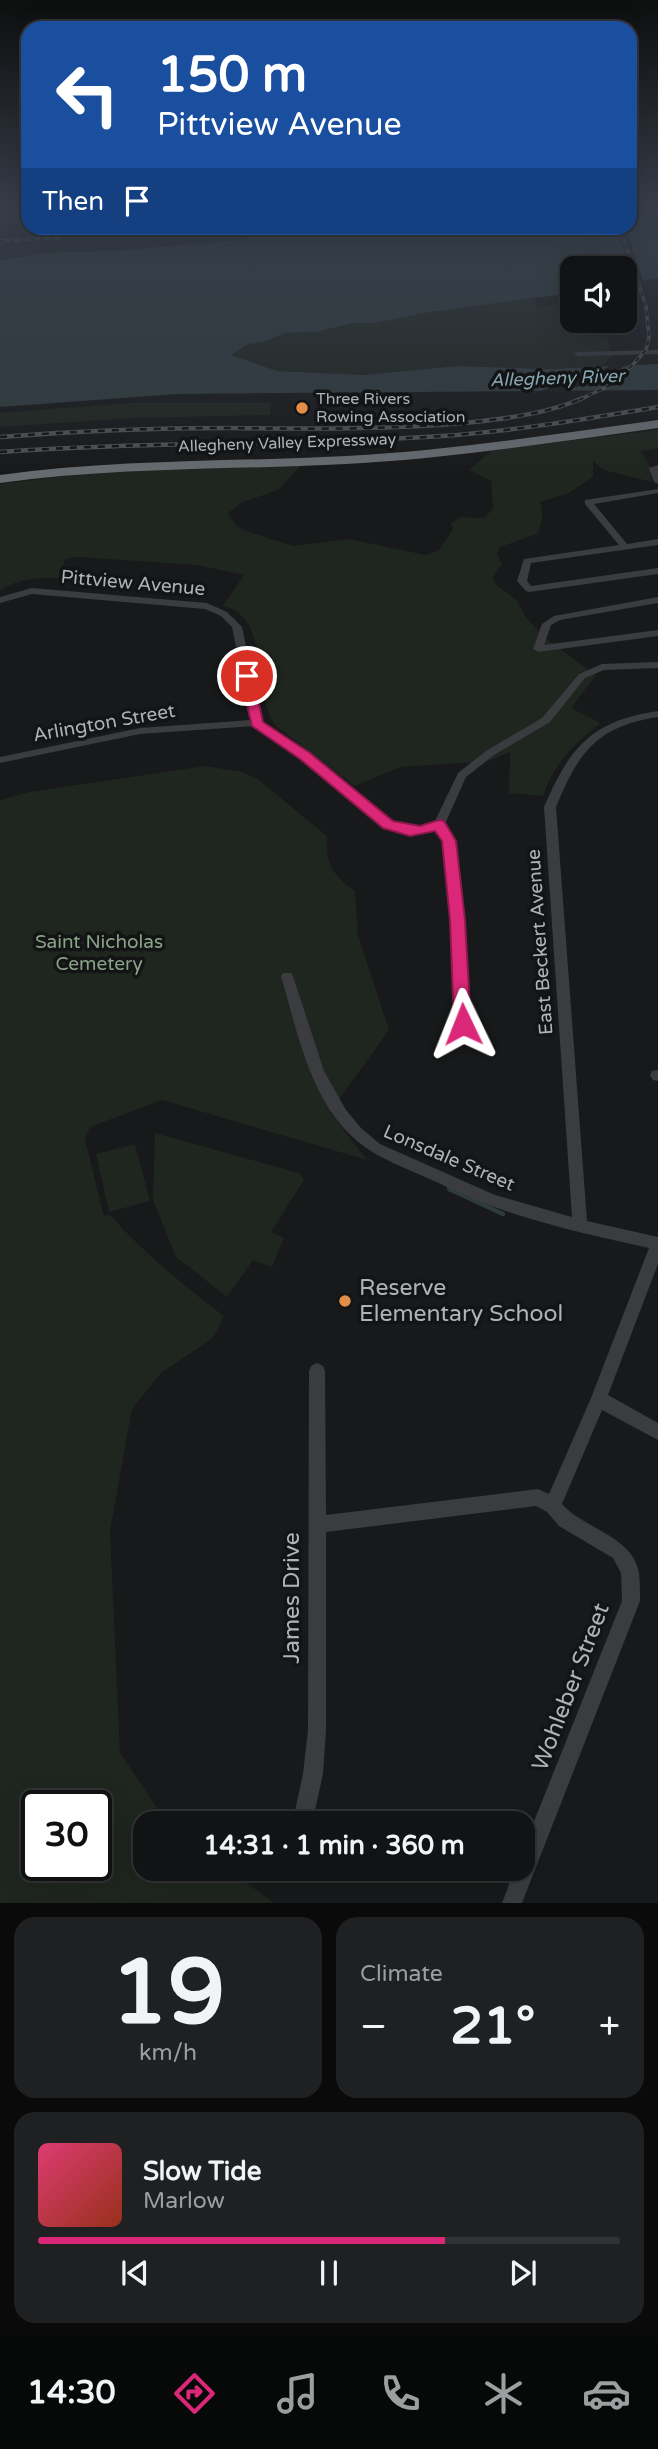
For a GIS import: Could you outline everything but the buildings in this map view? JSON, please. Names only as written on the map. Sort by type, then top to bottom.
[{"type":"highway","name":"Allegheny Valley Expressway","points":[[0,468],[43,463],[314,457],[398,451],[477,443],[658,417]]},
{"type":"highway","name":"Allegheny Valley Expressway","points":[[0,479],[125,466],[305,462],[405,456],[658,424]]},
{"type":"street","points":[[578,354],[658,352]]},
{"type":"street","points":[[654,466],[658,482]]},
{"type":"street","points":[[625,547],[588,502],[658,491]]},
{"type":"street","points":[[658,542],[527,561],[522,581],[529,589],[658,571]]},
{"type":"street","name":"Pittview Avenue","points":[[0,600],[32,592],[194,605],[220,611],[231,619],[237,628],[257,723]]},
{"type":"street","points":[[658,600],[557,618],[547,624],[538,649],[658,633]]},
{"type":"street","points":[[257,723],[305,756],[388,825],[420,831],[439,824],[462,775],[490,753],[546,720],[582,676],[602,667],[658,665]]},
{"type":"street","name":"East Beckert Avenue","points":[[580,1226],[550,807],[569,765],[593,737],[631,719],[658,714]]},
{"type":"street","name":"Arlington Street","points":[[0,760],[140,731],[257,723]]},
{"type":"street","points":[[439,824],[449,841],[458,920],[463,1024]]},
{"type":"street","name":"Lonsdale Street","points":[[287,976],[329,1098],[358,1137],[375,1148],[492,1200],[580,1226],[658,1244]]},
{"type":"street","points":[[316,1525],[538,1497],[553,1506],[599,1399],[658,1244]]},
{"type":"street","name":"James Drive","points":[[305,1811],[313,1774],[317,1730],[317,1371]]},
{"type":"street","points":[[599,1399],[658,1432]]},
{"type":"street","name":"Wohleber Street","points":[[512,1903],[631,1601],[630,1571],[619,1552],[565,1520],[553,1506]]},
{"type":"green space","points":[[535,298],[537,309],[560,303],[560,333],[608,337],[612,356],[602,366],[548,369],[457,366],[364,375],[277,371],[231,355],[248,344],[285,333],[316,332],[353,323],[375,323],[430,312]]},
{"type":"green space","points":[[130,403],[271,403],[270,415],[135,418],[0,427],[0,413]]},
{"type":"green space","points":[[658,430],[658,448],[641,451],[650,466],[652,482],[603,470],[593,460],[593,477],[569,493],[540,502],[542,518],[537,534],[500,547],[497,553],[502,564],[493,577],[495,584],[516,599],[525,616],[545,638],[596,675],[571,708],[601,723],[566,755],[543,796],[509,793],[510,752],[489,761],[400,767],[355,786],[277,727],[269,713],[255,640],[249,625],[239,613],[223,606],[244,575],[196,565],[78,557],[65,559],[59,578],[21,581],[0,591],[0,484],[94,472],[302,465],[278,490],[243,502],[228,513],[237,526],[293,546],[349,539],[426,555],[439,550],[453,529],[451,523],[461,517],[485,518],[493,508],[491,481],[469,470],[492,450]]},
{"type":"green space","name":"Saint Nicholas Cemetery","points":[[205,766],[243,772],[259,780],[327,836],[332,868],[355,891],[358,935],[389,1030],[330,1112],[367,1160],[162,1100],[90,1127],[85,1139],[104,1216],[110,1215],[164,1268],[224,1316],[213,1338],[161,1373],[132,1409],[110,1531],[120,1753],[159,1811],[133,1811],[133,1881],[244,1881],[274,1903],[0,1903],[0,800],[29,792]]},
{"type":"green space","points":[[155,1133],[299,1173],[304,1180],[271,1232],[284,1238],[272,1267],[253,1260],[227,1297],[176,1257],[153,1200]]},
{"type":"green space","points":[[135,1144],[150,1201],[109,1212],[96,1154]]},
{"type":"water","name":"Allegheny River","points":[[0,295],[558,295],[430,312],[375,323],[353,323],[316,332],[285,333],[263,342],[248,344],[231,355],[277,371],[364,375],[457,366],[548,369],[658,364],[658,390],[177,394],[0,407]]},
{"type":"pier","points":[[633,361],[617,370],[623,371],[556,394],[520,395],[600,371],[618,362]]},
{"type":"waterway","points":[[449,1189],[503,1214]]},
{"type":"railway","points":[[579,400],[617,382],[646,350],[649,337],[642,295]]},
{"type":"railway","points":[[0,437],[143,429],[443,425],[529,414],[557,408],[583,398]]},
{"type":"railway","points":[[0,452],[442,436],[523,428],[658,407]]},
{"type":"place","name":"Three Rivers Rowing Association","points":[[302,408]]},
{"type":"place","name":"Reserve Elementary School","points":[[345,1301]]},
{"type":"route","points":[[247,676],[257,723],[305,756],[379,819],[388,825],[410,831],[420,831],[439,824],[449,841],[458,920],[463,1024]]}]
